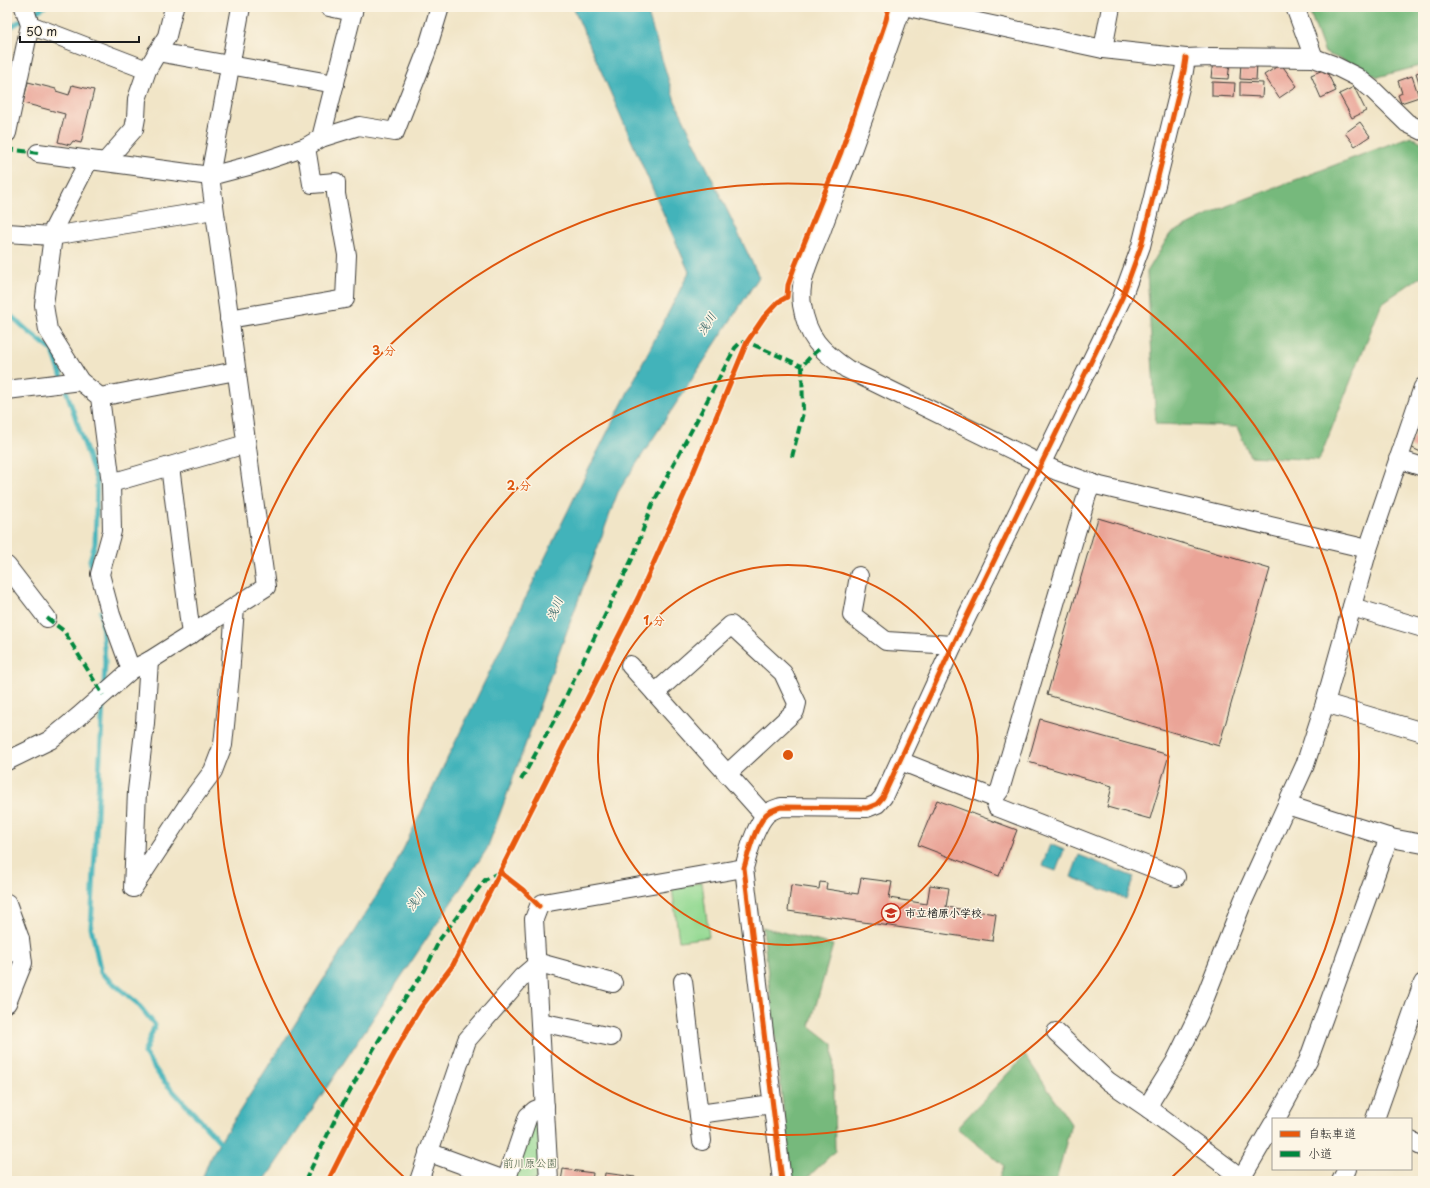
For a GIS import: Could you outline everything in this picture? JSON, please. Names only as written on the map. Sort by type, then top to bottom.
[{"type":"street","points":[[7,133],[30,25],[24,7]]},
{"type":"street","points":[[131,670],[111,615],[100,574],[112,531],[111,483],[100,397],[80,381],[48,330],[44,305],[54,228],[97,161],[134,129],[137,99],[147,70],[166,36],[174,7]]},
{"type":"street","points":[[7,761],[50,740],[131,670],[149,661],[266,587],[210,176],[241,7]]},
{"type":"street","points":[[229,319],[345,299],[347,255],[336,194],[336,182],[312,184],[313,143],[335,84],[354,10],[329,7]]},
{"type":"street","points":[[38,153],[210,176],[252,165],[359,126],[395,132],[426,53],[440,7]]},
{"type":"street","points":[[902,7],[847,164],[808,264],[803,286],[802,304],[807,324],[820,348],[830,358],[847,369],[1057,471],[1092,483],[1368,549]]},
{"type":"street","points":[[908,7],[1103,49],[1186,58],[1210,56],[1314,58],[1334,65],[1357,77],[1408,123],[1423,131]]},
{"type":"street","points":[[1103,49],[1111,7]]},
{"type":"street","points":[[1295,7],[1314,58]]},
{"type":"street","points":[[30,25],[147,70]]},
{"type":"street","points":[[157,52],[335,84]]},
{"type":"street","points":[[782,1181],[744,868],[750,845],[769,813],[780,807],[867,808],[877,804],[883,797],[953,645],[1122,298],[1141,246],[1184,72],[1186,58]]},
{"type":"street","points":[[7,233],[52,236],[214,210]]},
{"type":"street","points":[[100,397],[236,371]]},
{"type":"street","points":[[7,390],[80,381]]},
{"type":"street","points":[[1149,1109],[1152,1099],[1175,1062],[1199,1013],[1243,901],[1304,765],[1325,703],[1368,549],[1423,388]]},
{"type":"street","points":[[111,483],[246,444]]},
{"type":"street","points":[[1398,459],[1423,467]]},
{"type":"street","points":[[170,466],[191,635]]},
{"type":"street","points":[[994,798],[1000,790],[1087,495],[1092,483]]},
{"type":"street","points":[[7,566],[47,618]]},
{"type":"street","points":[[860,576],[852,615],[886,641],[953,645]]},
{"type":"street","points":[[149,661],[145,723],[137,791],[133,888],[189,803],[213,771],[223,745],[235,606]]},
{"type":"street","points":[[1352,607],[1423,628]]},
{"type":"street","points":[[655,693],[731,625],[783,673],[797,703],[795,711],[727,774]]},
{"type":"street","points":[[630,665],[727,774],[769,813]]},
{"type":"street","points":[[1325,703],[1423,732]]},
{"type":"street","points":[[900,761],[994,798]]},
{"type":"street","points":[[994,798],[997,807],[1176,877]]},
{"type":"street","points":[[1287,805],[1389,837],[1423,844]]},
{"type":"street","points":[[1277,1118],[1308,1061],[1389,837]]},
{"type":"street","points":[[549,1181],[534,919],[539,906],[543,903],[744,868]]},
{"type":"street","points":[[7,903],[20,939],[23,963],[7,1003]]},
{"type":"street","points":[[7,955],[20,939]]},
{"type":"street","points":[[536,963],[613,983]]},
{"type":"street","points":[[419,1181],[468,1040],[522,976],[536,963]]},
{"type":"street","points":[[683,981],[679,1018],[699,1114],[702,1141]]},
{"type":"street","points":[[1375,1118],[1423,983]]},
{"type":"street","points":[[540,1022],[611,1037]]},
{"type":"street","points":[[1056,1032],[1108,1081],[1149,1109],[1241,1177],[1272,1126]]},
{"type":"street","points":[[699,1114],[772,1104]]},
{"type":"street","points":[[428,1152],[506,1181],[528,1116],[535,1110],[545,1106]]},
{"type":"street","points":[[1412,1142],[1423,1147]]},
{"type":"street","points":[[1341,1181],[1347,1170]]},
{"type":"green space","points":[[1308,7],[1423,7],[1423,65],[1378,77],[1325,53]]},
{"type":"green space","points":[[1411,136],[1423,143],[1423,275],[1382,303],[1319,460],[1250,456],[1237,427],[1156,424],[1147,272],[1170,234],[1227,206]]},
{"type":"green space","points":[[702,882],[709,937],[679,941],[672,888]]},
{"type":"green space","points":[[762,927],[833,945],[810,1026],[833,1044],[835,1151],[804,1181],[793,1181],[790,1169]]},
{"type":"green space","points":[[1025,1055],[1071,1124],[1056,1181],[998,1181],[1004,1166],[957,1128]]},
{"type":"green space","name":"前川原公園","points":[[535,1110],[549,1181],[507,1181]]},
{"type":"water","name":"浅川","points":[[573,7],[646,7],[675,101],[759,277],[618,492],[487,849],[264,1181],[201,1181],[211,1156],[393,870],[578,490],[689,272]]},
{"type":"water","points":[[1050,844],[1064,850],[1056,871],[1042,866]]},
{"type":"water","points":[[1079,855],[1134,877],[1126,899],[1071,877]]},
{"type":"building","points":[[1213,60],[1230,62],[1228,79],[1211,78]]},
{"type":"building","points":[[1241,62],[1257,63],[1256,80],[1240,79]]},
{"type":"building","points":[[1281,64],[1297,86],[1279,98],[1264,75]]},
{"type":"building","points":[[1323,70],[1325,74],[1327,72],[1336,91],[1321,98],[1311,75]]},
{"type":"building","points":[[1423,71],[1423,95],[1416,73]]},
{"type":"building","points":[[1412,76],[1419,97],[1401,103],[1398,95],[1402,93],[1398,81]]},
{"type":"building","points":[[28,82],[56,89],[56,91],[69,95],[72,85],[94,90],[81,143],[73,141],[70,145],[58,142],[65,114],[23,103]]},
{"type":"building","points":[[1212,82],[1235,83],[1234,97],[1212,96]]},
{"type":"building","points":[[1240,82],[1263,83],[1262,97],[1240,96]]},
{"type":"building","points":[[1354,87],[1366,111],[1352,118],[1339,94]]},
{"type":"building","points":[[1360,122],[1370,136],[1355,146],[1345,133]]},
{"type":"building","points":[[1418,429],[1421,431],[1423,429],[1423,453],[1410,447]]},
{"type":"building","points":[[1098,518],[1270,569],[1219,746],[1047,695]]},
{"type":"building","points":[[1040,719],[1169,755],[1150,819],[1107,807],[1112,786],[1028,762]]},
{"type":"building","points":[[937,800],[1017,830],[999,876],[918,845]]},
{"type":"building","points":[[861,878],[892,882],[889,898],[927,904],[930,885],[949,888],[946,907],[996,914],[992,941],[788,911],[791,885],[819,889],[820,882],[827,883],[826,889],[858,894]]},
{"type":"building","points":[[563,1169],[593,1173],[592,1181],[561,1181]]},
{"type":"building","points":[[605,1173],[635,1177],[635,1181],[604,1181]]},
{"type":"waterway","points":[[7,29],[44,7]]},
{"type":"waterway","points":[[7,312],[53,351],[97,482],[95,544],[90,560],[93,575]]},
{"type":"waterway","points":[[101,612],[105,661],[104,688]]},
{"type":"waterway","points":[[103,702],[91,927],[101,973],[137,1003],[155,1025],[144,1053],[162,1079],[224,1146]]},
{"type":"marked path","points":[[7,149],[38,153]]},
{"type":"marked path","points":[[521,780],[556,717],[634,555],[652,505],[735,348],[741,342],[747,342],[802,366]]},
{"type":"marked path","points":[[792,457],[803,413],[802,366],[820,348]]},
{"type":"marked path","points":[[47,618],[64,631],[103,695]]},
{"type":"marked path","points":[[305,1181],[340,1109],[364,1065],[396,1012],[425,970],[440,939],[485,880],[498,873]]},
{"type":"cycle path","points":[[328,1181],[371,1096],[410,1025],[421,1007],[453,965],[638,598],[684,495],[747,342],[764,317],[778,302],[787,297],[788,285],[841,152],[886,20],[889,7]]},
{"type":"cycle path","points":[[782,1181],[744,868],[752,841],[760,822],[772,810],[781,807],[867,808],[877,804],[883,797],[953,645],[1122,298],[1141,246],[1186,58]]},
{"type":"cycle path","points":[[500,872],[523,890],[539,906]]},
{"type":"place","name":"市立楢原小学校","points":[[891,913]]}]
